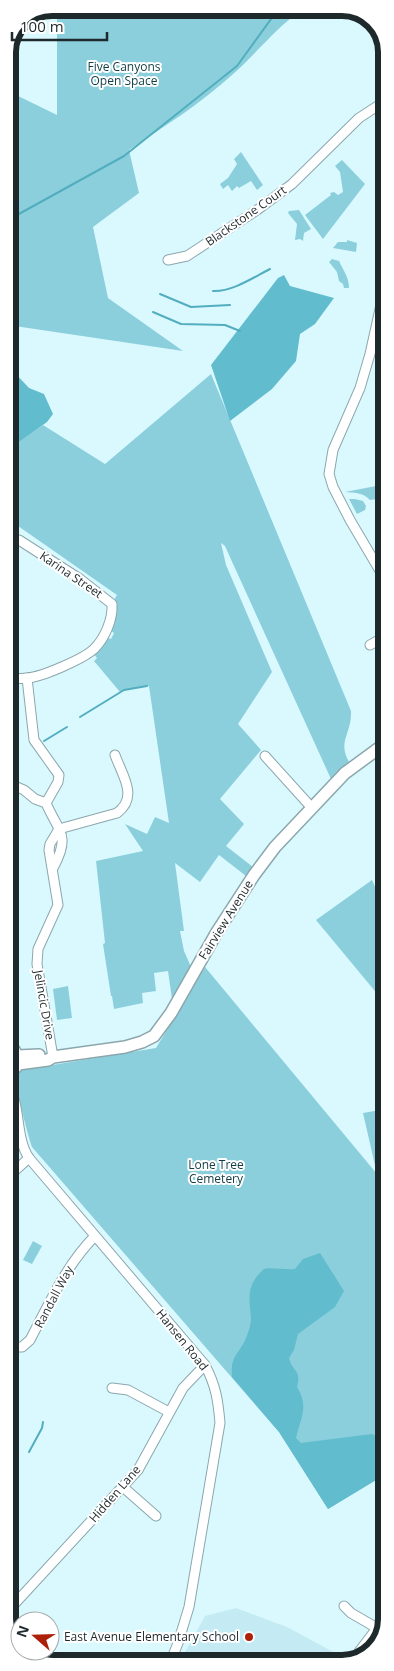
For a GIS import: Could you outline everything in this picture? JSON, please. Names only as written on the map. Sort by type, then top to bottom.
[{"type":"main road","name":"Fairview Avenue","points":[[16,1065],[48,1060],[53,1057],[125,1047],[154,1036],[171,1013],[217,932],[254,875],[275,847],[346,773],[378,749]]},
{"type":"street","name":"Blackstone Court","points":[[168,260],[188,256],[258,210],[292,184],[359,118],[378,107]]},
{"type":"street","points":[[378,315],[360,388],[333,450],[329,474],[333,487],[350,520],[378,562]]},
{"type":"street","name":"Karina Street","points":[[16,540],[19,540],[80,579],[112,604],[112,613],[104,635],[93,650],[47,673],[27,678],[16,678]]},
{"type":"street","points":[[370,645],[378,640]]},
{"type":"street","points":[[27,678],[34,740],[59,775],[58,782],[46,803]]},
{"type":"street","points":[[63,844],[52,841],[59,829],[116,813],[124,808],[128,800],[128,790],[115,755]]},
{"type":"street","points":[[265,756],[312,808]]},
{"type":"street","points":[[16,786],[35,799],[46,803],[62,835],[62,852],[53,868]]},
{"type":"street","name":"Jelincic Drive","points":[[52,841],[50,850],[58,905],[38,949],[37,964],[53,1057]]},
{"type":"street","name":"Hansen Road","points":[[16,1123],[23,1150],[28,1158],[205,1365],[218,1397],[220,1424],[189,1607],[173,1655]]},
{"type":"street","points":[[16,1169],[28,1158]]},
{"type":"street","name":"Randall Way","points":[[16,1347],[22,1347],[30,1340],[70,1266],[80,1251],[95,1236]]},
{"type":"street","name":"Hidden Lane","points":[[16,1602],[138,1470],[183,1388],[205,1365]]},
{"type":"street","points":[[112,1388],[128,1390],[169,1412]]},
{"type":"street","points":[[123,1487],[156,1516]]},
{"type":"street","points":[[344,1606],[376,1628],[360,1650]]},
{"type":"shaded area","points":[[284,275],[290,286],[334,298],[315,324],[300,334],[296,361],[272,389],[230,421],[211,365],[278,278]]},
{"type":"shaded area","points":[[16,374],[29,388],[44,394],[53,414],[47,422],[16,444]]},
{"type":"shaded area","points":[[320,1253],[344,1291],[335,1307],[298,1334],[294,1350],[289,1358],[298,1377],[297,1387],[303,1400],[302,1418],[296,1438],[301,1443],[372,1434],[378,1437],[378,1479],[328,1509],[279,1432],[232,1377],[232,1364],[249,1329],[251,1319],[250,1291],[254,1280],[266,1268],[295,1269],[303,1259]]},
{"type":"shaded area","name":"East Avenue Elementary School","points":[[236,1608],[287,1627],[339,1655],[183,1655],[205,1616]]},
{"type":"green space","name":"Five Canyons Open Space","points":[[57,16],[294,16],[220,86],[129,150],[139,193],[93,227],[108,298],[183,351],[16,326],[16,95],[57,115]]},
{"type":"green space","points":[[241,152],[263,185],[257,190],[251,181],[239,188],[237,186],[232,191],[228,185],[223,189],[220,184],[228,178],[237,164],[234,159]]},
{"type":"green space","points":[[342,160],[365,184],[323,239],[305,215],[331,195],[330,193],[334,192],[338,195],[343,192],[340,172],[335,166]]},
{"type":"green space","points":[[299,210],[311,229],[304,233],[303,241],[300,239],[295,240],[297,224],[288,213],[289,211]]},
{"type":"green space","points":[[347,240],[357,243],[356,252],[333,248],[338,242],[347,242]]},
{"type":"green space","points":[[332,259],[339,261],[347,278],[349,288],[344,288],[343,284],[339,281],[337,272],[329,262]]},
{"type":"green space","points":[[211,374],[351,711],[344,748],[349,762],[331,779],[225,546],[221,543],[226,565],[272,672],[238,724],[261,750],[220,799],[244,824],[226,846],[253,867],[246,876],[219,855],[200,882],[175,863],[184,931],[180,931],[184,951],[191,967],[172,999],[168,971],[154,973],[156,991],[142,993],[143,1003],[114,1009],[103,944],[105,943],[96,861],[143,851],[125,824],[147,834],[155,817],[169,823],[149,686],[120,692],[94,661],[97,658],[93,653],[107,638],[111,639],[114,633],[111,631],[116,611],[115,598],[117,595],[16,525],[16,444],[43,425],[105,464]]},
{"type":"green space","points":[[376,486],[377,499],[370,500],[361,494],[345,492]]},
{"type":"green space","points":[[349,499],[363,501],[366,506],[365,510],[357,514]]},
{"type":"green space","points":[[372,880],[378,894],[378,995],[316,920]]},
{"type":"green space","name":"Lone Tree Cemetery","points":[[205,967],[377,1174],[363,1113],[378,1110],[378,1479],[328,1509],[279,1432],[32,1147],[18,1088],[17,1074],[19,1069],[156,1048]]},
{"type":"green space","points":[[68,986],[72,1018],[57,1020],[53,989]]},
{"type":"green space","points":[[33,1241],[42,1246],[32,1264],[23,1260]]},
{"type":"waterway","points":[[16,216],[124,156],[237,66],[273,16]]},
{"type":"waterway","points":[[213,291],[235,287],[270,269]]},
{"type":"waterway","points":[[160,294],[191,307],[230,305]]},
{"type":"waterway","points":[[153,312],[181,324],[225,325],[240,331]]},
{"type":"waterway","points":[[80,717],[124,690],[147,686]]},
{"type":"waterway","points":[[44,741],[67,727]]},
{"type":"waterway","points":[[29,1452],[42,1428],[43,1422]]},
{"type":"place","name":"East Avenue Elementary School","points":[[249,1637]]}]
